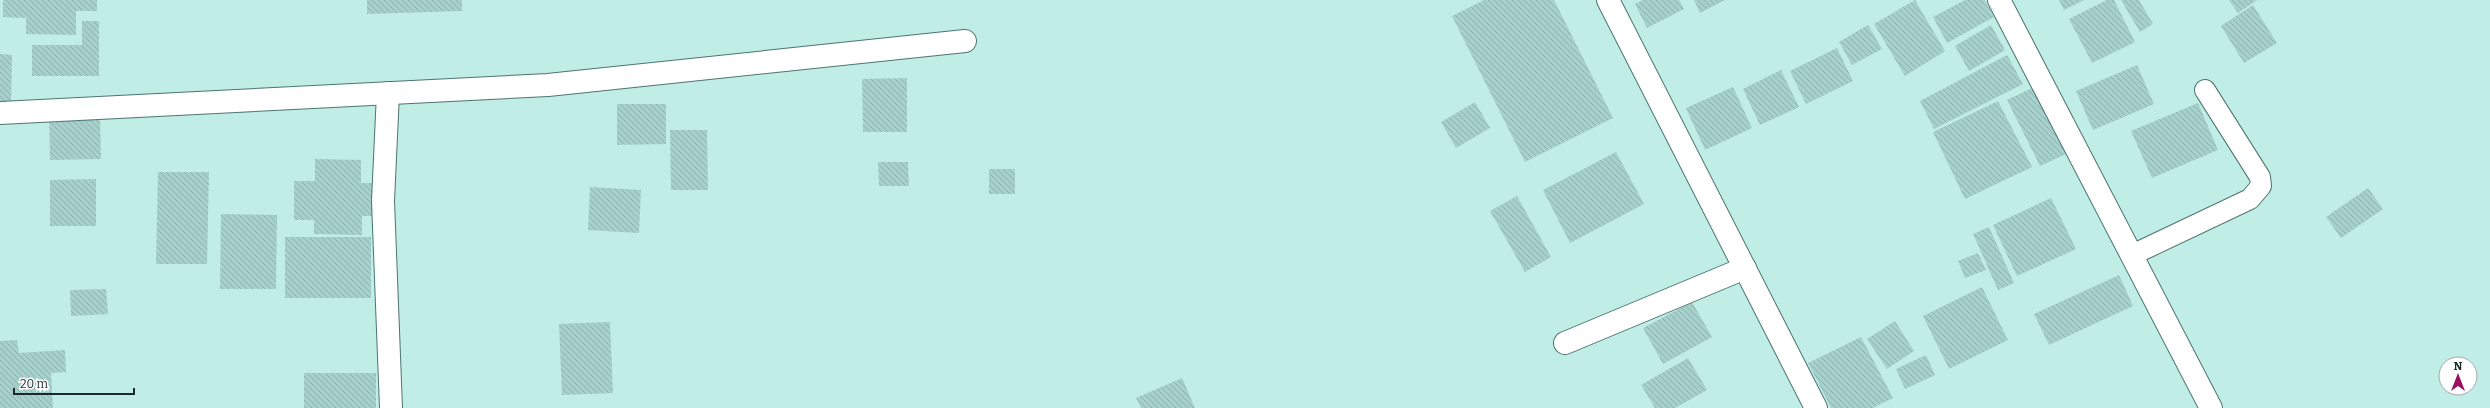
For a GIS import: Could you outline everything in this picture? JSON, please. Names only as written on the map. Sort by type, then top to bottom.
[{"type":"street","points":[[1608,0],[1816,408]]},
{"type":"street","points":[[1999,0],[2211,408]]},
{"type":"street","points":[[0,113],[548,84],[965,41]]},
{"type":"street","points":[[388,92],[383,201],[391,408]]},
{"type":"street","points":[[1565,343],[1745,268]]},
{"type":"lane","points":[[2132,255],[2250,199],[2261,186],[2260,177],[2205,90]]},
{"type":"building","points":[[3,0],[97,0],[97,11],[76,11],[76,35],[26,34],[26,18],[3,17]]},
{"type":"building","points":[[367,0],[462,0],[462,11],[367,14]]},
{"type":"building","points":[[1484,0],[1554,0],[1613,118],[1525,162],[1452,16]]},
{"type":"building","points":[[1643,0],[1679,0],[1684,9],[1647,28],[1635,4]]},
{"type":"building","points":[[1694,0],[1725,0],[1700,13]]},
{"type":"building","points":[[1915,0],[1945,51],[1905,76],[1874,24]]},
{"type":"building","points":[[1965,0],[1985,0],[1994,17],[1947,43],[1933,17]]},
{"type":"building","points":[[2059,0],[2084,0],[2064,10]]},
{"type":"building","points":[[2107,0],[2114,0],[2135,42],[2092,63],[2069,19]]},
{"type":"building","points":[[2121,0],[2139,0],[2153,24],[2140,32]]},
{"type":"building","points":[[2229,0],[2257,0],[2238,13]]},
{"type":"building","points":[[2253,5],[2277,43],[2244,63],[2221,26]]},
{"type":"building","points":[[82,21],[99,21],[99,76],[32,76],[32,45],[82,45]]},
{"type":"building","points":[[1868,25],[1882,49],[1852,65],[1839,42]]},
{"type":"building","points":[[1991,25],[2005,50],[1969,71],[1955,46]]},
{"type":"building","points":[[1837,48],[1853,81],[1806,104],[1790,71]]},
{"type":"building","points":[[0,54],[12,55],[11,107],[0,107]]},
{"type":"building","points":[[2007,55],[2023,84],[1934,129],[1920,101]]},
{"type":"building","points":[[2137,65],[2154,104],[2093,130],[2076,91]]},
{"type":"building","points":[[1781,70],[1799,107],[1760,125],[1743,89]]},
{"type":"building","points":[[907,78],[907,132],[863,132],[862,79]]},
{"type":"building","points":[[1733,87],[1752,128],[1705,150],[1686,108]]},
{"type":"building","points":[[2034,87],[2068,153],[2040,166],[2007,100]]},
{"type":"building","points":[[1998,101],[2032,167],[1965,199],[1933,132]]},
{"type":"building","points":[[1475,102],[1490,128],[1456,148],[1441,122]]},
{"type":"building","points":[[2198,103],[2218,150],[2152,178],[2131,131]]},
{"type":"building","points":[[617,104],[666,104],[666,144],[617,145]]},
{"type":"building","points":[[100,116],[101,159],[50,160],[49,117]]},
{"type":"building","points":[[670,130],[707,130],[708,190],[671,190]]},
{"type":"building","points":[[1616,152],[1644,204],[1570,243],[1543,190]]},
{"type":"building","points":[[315,159],[361,160],[361,183],[374,183],[374,216],[362,216],[362,235],[314,234],[314,220],[294,220],[294,181],[315,181]]},
{"type":"building","points":[[878,162],[908,162],[909,186],[879,186]]},
{"type":"building","points":[[989,169],[1015,169],[1015,194],[989,194]]},
{"type":"building","points":[[158,172],[209,172],[207,264],[156,264]]},
{"type":"building","points":[[96,179],[96,226],[50,226],[50,180]]},
{"type":"building","points":[[590,187],[641,190],[639,233],[588,230]]},
{"type":"building","points":[[2368,188],[2383,209],[2341,238],[2326,217]]},
{"type":"building","points":[[1517,196],[1551,257],[1525,272],[1490,211]]},
{"type":"building","points":[[2051,198],[2076,249],[2017,276],[1993,225]]},
{"type":"building","points":[[221,214],[277,215],[276,289],[220,289]]},
{"type":"building","points":[[1989,227],[2014,283],[1998,290],[1973,234]]},
{"type":"building","points":[[285,237],[371,237],[371,298],[285,298]]},
{"type":"building","points":[[1978,253],[1986,270],[1965,278],[1958,261]]},
{"type":"building","points":[[2119,275],[2133,306],[2049,345],[2034,314]]},
{"type":"building","points":[[1982,287],[2008,340],[1949,369],[1923,316]]},
{"type":"building","points":[[106,289],[108,314],[71,316],[70,290]]},
{"type":"building","points":[[1692,302],[1712,337],[1663,364],[1643,328]]},
{"type":"building","points":[[1895,321],[1914,351],[1887,369],[1867,339]]},
{"type":"building","points":[[610,322],[613,393],[562,395],[559,324]]},
{"type":"building","points":[[1861,337],[1893,398],[1873,408],[1831,408],[1808,363]]},
{"type":"building","points":[[17,340],[19,353],[65,350],[66,372],[51,373],[53,408],[0,408],[0,341]]},
{"type":"building","points":[[1926,355],[1935,375],[1905,389],[1896,369]]},
{"type":"building","points":[[1688,358],[1707,390],[1675,408],[1655,408],[1641,385]]},
{"type":"building","points":[[304,373],[376,373],[376,408],[304,408]]},
{"type":"building","points":[[1182,378],[1195,408],[1141,408],[1136,398]]}]
